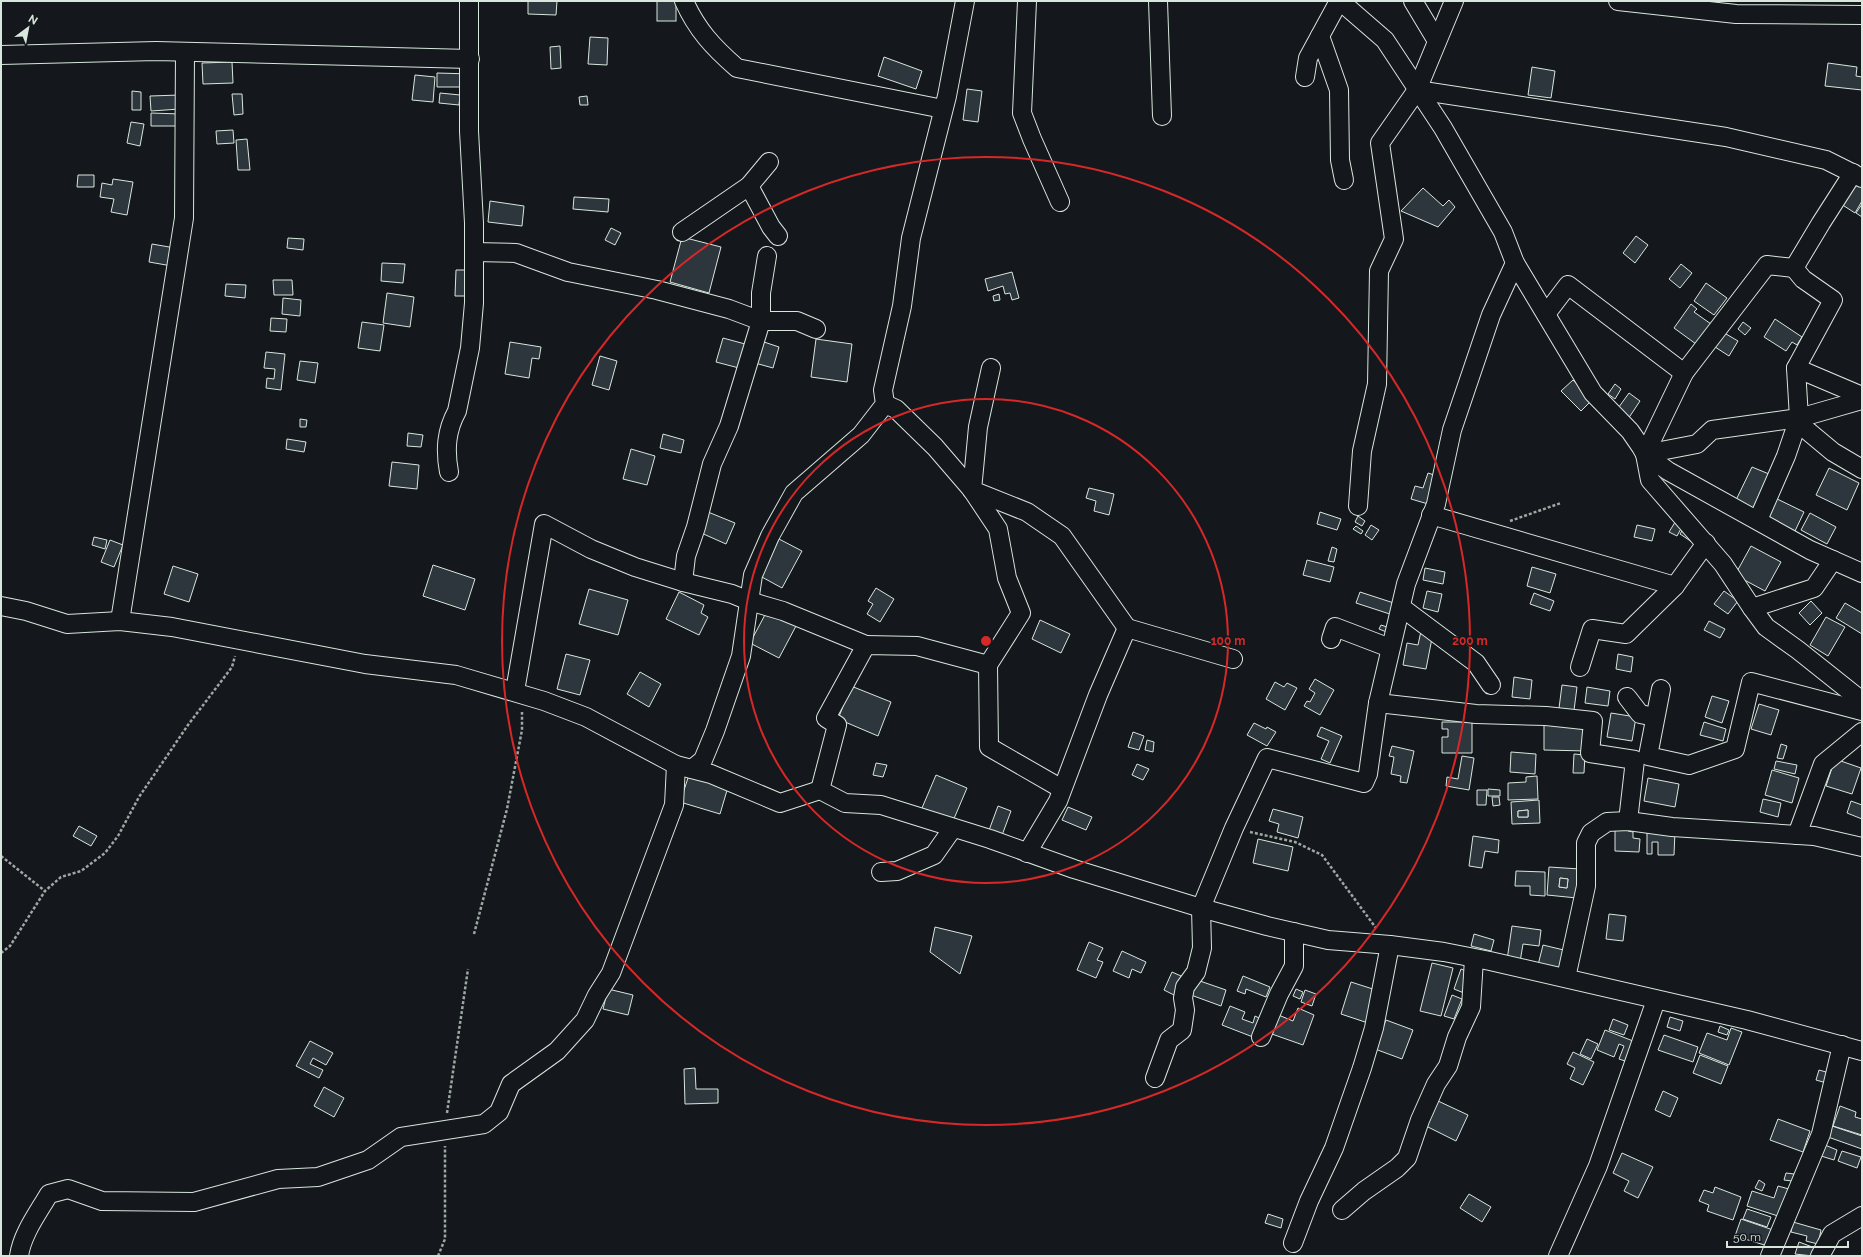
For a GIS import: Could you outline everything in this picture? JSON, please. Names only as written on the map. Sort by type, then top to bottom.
[{"type":"street","points":[[448,472],[445,450],[452,420],[457,411],[470,348],[474,303],[474,223],[469,131],[470,60],[468,1]]},
{"type":"street","points":[[684,1],[693,21],[714,48],[737,68],[943,109]]},
{"type":"street","points":[[684,767],[703,760],[715,731],[741,656],[753,575],[770,536],[794,493],[861,434],[885,404],[883,390],[902,306],[911,238],[943,109],[965,1]]},
{"type":"street","points":[[1027,1],[1022,113],[1060,202]]},
{"type":"street","points":[[1158,1],[1162,116]]},
{"type":"street","points":[[1413,1],[1437,41]]},
{"type":"street","points":[[1358,506],[1362,451],[1377,384],[1379,271],[1394,239],[1380,143],[1417,90],[1454,1]]},
{"type":"street","points":[[1618,1],[1736,14],[1862,15]]},
{"type":"street","points":[[1305,77],[1308,58],[1320,36],[1345,3],[1385,40],[1443,128],[1503,232],[1515,263],[1593,393],[1630,430],[1645,454],[1650,480],[1723,564],[1766,627],[1798,650],[1862,701]]},
{"type":"street","points":[[1320,36],[1339,90],[1340,160],[1344,180]]},
{"type":"street","points":[[1,55],[156,51],[470,60]]},
{"type":"street","points":[[120,620],[184,218],[186,52]]},
{"type":"street","points":[[1417,90],[1726,137],[1826,160],[1858,176],[1794,268]]},
{"type":"street","points":[[682,232],[750,186],[769,162]]},
{"type":"street","points":[[750,186],[771,227],[778,236]]},
{"type":"street","points":[[474,252],[516,253],[568,272],[657,290],[729,309],[761,321],[797,322],[816,329]]},
{"type":"street","points":[[683,582],[686,556],[696,527],[712,464],[729,426],[761,321],[761,293],[767,256]]},
{"type":"street","points":[[1155,1078],[1169,1040],[1182,1030],[1185,1010],[1182,998],[1185,987],[1196,972],[1202,948],[1201,908],[1234,828],[1267,758],[1364,783],[1368,774],[1378,703],[1406,584],[1432,515],[1457,416],[1491,315],[1515,263]]},
{"type":"street","points":[[1645,454],[1684,373],[1767,265],[1794,268],[1803,279],[1833,300],[1796,368],[1798,420],[1786,456],[1758,520]]},
{"type":"street","points":[[1546,314],[1568,285],[1684,373]]},
{"type":"street","points":[[972,490],[978,427],[992,368]]},
{"type":"street","points":[[1796,368],[1862,396]]},
{"type":"street","points":[[1645,454],[1697,444],[1712,430],[1798,420],[1862,400]]},
{"type":"street","points":[[885,404],[896,409],[935,447],[972,490],[998,528],[1007,578],[1021,613],[988,665],[989,747],[1062,789]]},
{"type":"street","points":[[1798,420],[1833,452],[1862,470]]},
{"type":"street","points":[[1645,454],[1668,471],[1810,550],[1862,573]]},
{"type":"street","points":[[972,490],[1027,512],[1062,536],[1127,628],[1233,659]]},
{"type":"street","points":[[1432,515],[1676,586]]},
{"type":"street","points":[[518,692],[544,524],[591,549],[635,567],[683,582],[732,594],[749,601],[783,611],[866,645],[917,646],[988,665]]},
{"type":"street","points":[[1580,667],[1592,629],[1626,634],[1676,586],[1706,543]]},
{"type":"street","points":[[1752,608],[1814,588],[1833,560]]},
{"type":"street","points":[[1,606],[26,611],[67,624],[120,620],[172,627],[365,664],[456,675],[518,692],[586,717],[684,767],[711,774],[780,802],[820,790],[845,803],[881,805],[1201,908],[1294,932],[1328,940],[1390,945],[1444,952],[1566,978],[1747,1020],[1862,1050]]},
{"type":"street","points":[[1401,607],[1476,663],[1491,685]]},
{"type":"street","points":[[1331,639],[1335,627],[1390,648]]},
{"type":"street","points":[[1027,853],[1058,801],[1098,695],[1127,628]]},
{"type":"street","points":[[820,790],[837,725],[826,718],[866,645]]},
{"type":"street","points":[[1378,703],[1476,714],[1546,716],[1593,721],[1590,754],[1642,758],[1689,765],[1735,749],[1751,682],[1862,711]]},
{"type":"street","points":[[1628,821],[1642,758],[1655,717],[1661,689]]},
{"type":"street","points":[[1627,697],[1640,714],[1655,717]]},
{"type":"street","points":[[1797,835],[1823,764],[1862,732]]},
{"type":"street","points":[[19,1256],[20,1249],[33,1220],[49,1194],[68,1189],[102,1201],[194,1202],[278,1180],[318,1177],[368,1160],[402,1137],[484,1124],[499,1112],[511,1084],[557,1051],[585,1020],[596,995],[611,973],[674,805],[684,767]]},
{"type":"street","points":[[1566,978],[1586,886],[1586,843],[1591,833],[1607,822],[1628,821],[1672,827],[1814,836],[1862,846]]},
{"type":"street","points":[[881,872],[897,871],[934,855],[953,828]]},
{"type":"street","points":[[1262,1037],[1279,994],[1294,966],[1294,932]]},
{"type":"street","points":[[1293,1243],[1309,1201],[1334,1148],[1362,1068],[1374,1028],[1390,945]]},
{"type":"street","points":[[1342,1210],[1364,1191],[1397,1168],[1407,1158],[1420,1120],[1436,1084],[1448,1066],[1457,1037],[1471,1006],[1474,959]]},
{"type":"street","points":[[1558,1256],[1598,1166],[1656,1000]]},
{"type":"street","points":[[1770,1256],[1821,1134],[1842,1045]]},
{"type":"street","points":[[1820,1256],[1832,1234],[1862,1216]]},
{"type":"path","points":[[1483,530],[1560,503]]},
{"type":"path","points":[[1,953],[10,946],[45,891],[61,877],[81,871],[105,853],[118,836],[139,797],[188,725],[232,667],[240,640]]},
{"type":"path","points":[[474,934],[507,809],[522,730],[518,692]]},
{"type":"path","points":[[1234,828],[1295,842],[1322,855],[1390,945]]},
{"type":"path","points":[[1,856],[45,891]]},
{"type":"building","points":[[528,1],[557,1],[556,15],[528,14]]},
{"type":"building","points":[[657,1],[676,1],[676,21],[657,21]]},
{"type":"building","points":[[590,37],[608,38],[607,65],[588,64]]},
{"type":"building","points":[[560,46],[561,68],[551,69],[550,47]]},
{"type":"building","points":[[884,57],[922,71],[916,89],[878,76]]},
{"type":"building","points":[[232,62],[233,83],[203,84],[202,63]]},
{"type":"building","points":[[1828,63],[1857,67],[1856,76],[1862,77],[1862,90],[1825,86]]},
{"type":"building","points":[[1532,67],[1555,71],[1551,98],[1528,95]]},
{"type":"building","points":[[437,73],[472,74],[472,91],[460,90],[460,87],[437,87]]},
{"type":"building","points":[[415,75],[435,77],[433,102],[412,100]]},
{"type":"building","points":[[967,89],[982,91],[978,122],[963,120]]},
{"type":"building","points":[[132,91],[141,92],[141,110],[132,110]]},
{"type":"building","points":[[440,93],[460,95],[459,105],[439,103]]},
{"type":"building","points":[[232,94],[242,94],[243,114],[234,115]]},
{"type":"building","points":[[180,95],[180,109],[151,111],[150,96]]},
{"type":"building","points":[[587,96],[588,105],[580,105],[579,97]]},
{"type":"building","points":[[151,113],[181,114],[181,126],[151,126]]},
{"type":"building","points":[[131,122],[144,124],[140,146],[127,143]]},
{"type":"building","points":[[233,130],[234,143],[217,144],[216,131]]},
{"type":"building","points":[[247,139],[250,170],[238,170],[236,140]]},
{"type":"building","points":[[78,175],[94,175],[94,187],[77,187]]},
{"type":"building","points":[[113,179],[133,182],[127,215],[111,212],[114,199],[100,197],[102,183],[112,185]]},
{"type":"building","points":[[1857,179],[1862,183],[1862,201],[1855,213],[1841,204]]},
{"type":"building","points":[[1423,188],[1443,206],[1449,200],[1455,207],[1438,227],[1401,211]]},
{"type":"building","points":[[574,197],[609,199],[608,212],[573,209]]},
{"type":"building","points":[[490,201],[524,206],[522,226],[488,222]]},
{"type":"building","points":[[1862,204],[1862,217],[1856,213]]},
{"type":"building","points":[[611,228],[621,233],[615,245],[605,240]]},
{"type":"building","points":[[1636,236],[1648,245],[1635,263],[1623,253]]},
{"type":"building","points":[[682,237],[721,247],[709,293],[670,282]]},
{"type":"building","points":[[288,238],[304,239],[303,250],[287,248]]},
{"type":"building","points":[[152,244],[175,248],[172,266],[149,262]]},
{"type":"building","points":[[382,263],[405,264],[403,283],[381,281]]},
{"type":"building","points":[[1681,264],[1692,273],[1680,288],[1669,279]]},
{"type":"building","points":[[456,270],[474,270],[474,296],[455,296]]},
{"type":"building","points":[[1012,272],[1019,298],[1012,300],[1010,293],[1005,294],[1003,286],[988,291],[985,279]]},
{"type":"building","points":[[273,280],[292,280],[293,295],[274,295]]},
{"type":"building","points":[[1706,283],[1727,298],[1714,315],[1694,301]]},
{"type":"building","points":[[226,284],[246,285],[245,298],[225,296]]},
{"type":"building","points":[[387,293],[414,297],[410,327],[383,323]]},
{"type":"building","points":[[999,294],[1000,300],[994,301],[993,296]]},
{"type":"building","points":[[283,298],[301,300],[300,316],[282,314]]},
{"type":"building","points":[[1691,304],[1697,309],[1694,312],[1711,324],[1696,344],[1674,328]]},
{"type":"building","points":[[271,318],[287,319],[286,332],[270,331]]},
{"type":"building","points":[[1775,319],[1802,337],[1797,345],[1792,342],[1786,351],[1764,337]]},
{"type":"building","points":[[362,322],[384,325],[380,351],[358,348]]},
{"type":"building","points":[[1743,322],[1751,328],[1745,335],[1738,329]]},
{"type":"building","points":[[1721,331],[1738,341],[1729,356],[1712,345]]},
{"type":"building","points":[[723,338],[745,344],[739,368],[716,362]]},
{"type":"building","points":[[816,339],[852,344],[847,382],[811,377]]},
{"type":"building","points":[[761,341],[779,347],[773,368],[755,363]]},
{"type":"building","points":[[510,342],[541,347],[539,359],[532,358],[529,378],[505,374]]},
{"type":"building","points":[[266,352],[285,354],[281,390],[266,388],[267,378],[274,379],[275,369],[264,368]]},
{"type":"building","points":[[600,356],[617,361],[609,390],[592,385]]},
{"type":"building","points":[[300,361],[318,363],[315,383],[297,380]]},
{"type":"building","points":[[1573,380],[1592,400],[1581,411],[1561,391]]},
{"type":"building","points":[[1615,384],[1621,389],[1615,399],[1608,394]]},
{"type":"building","points":[[1629,393],[1640,401],[1628,419],[1616,411]]},
{"type":"building","points":[[300,419],[307,420],[306,427],[300,427]]},
{"type":"building","points":[[408,433],[423,435],[421,447],[407,446]]},
{"type":"building","points":[[663,434],[684,440],[681,453],[660,448]]},
{"type":"building","points":[[287,439],[306,442],[304,452],[286,449]]},
{"type":"building","points":[[631,449],[655,456],[647,485],[623,479]]},
{"type":"building","points":[[392,462],[419,465],[417,489],[389,486]]},
{"type":"building","points":[[1752,467],[1769,474],[1753,508],[1736,500]]},
{"type":"building","points":[[1829,468],[1859,483],[1847,510],[1816,495]]},
{"type":"building","points":[[1428,473],[1443,478],[1435,506],[1411,499],[1415,486],[1423,488]]},
{"type":"building","points":[[1089,488],[1114,494],[1109,515],[1094,511],[1096,501],[1086,498]]},
{"type":"building","points":[[1773,497],[1804,512],[1795,531],[1764,516]]},
{"type":"building","points":[[708,512],[735,523],[726,544],[699,532]]},
{"type":"building","points":[[1320,512],[1341,519],[1337,530],[1317,524]]},
{"type":"building","points":[[1810,513],[1836,527],[1827,544],[1801,530]]},
{"type":"building","points":[[1358,516],[1365,521],[1362,526],[1355,522]]},
{"type":"building","points":[[1677,519],[1684,523],[1677,536],[1669,532]]},
{"type":"building","points":[[1371,525],[1379,530],[1372,540],[1365,535]]},
{"type":"building","points":[[1637,525],[1655,529],[1652,541],[1634,537]]},
{"type":"building","points":[[1356,526],[1363,531],[1361,534],[1353,529]]},
{"type":"building","points":[[1685,526],[1697,534],[1692,542],[1680,534]]},
{"type":"building","points":[[94,537],[107,540],[105,549],[92,545]]},
{"type":"building","points":[[779,539],[802,551],[782,588],[760,576]]},
{"type":"building","points":[[110,540],[123,545],[114,567],[101,562]]},
{"type":"building","points":[[1751,546],[1781,562],[1765,591],[1735,575]]},
{"type":"building","points":[[1332,547],[1337,549],[1334,562],[1328,561]]},
{"type":"building","points":[[1307,560],[1334,567],[1330,582],[1303,575]]},
{"type":"building","points":[[433,565],[475,579],[465,610],[423,596]]},
{"type":"building","points":[[173,566],[198,574],[189,602],[164,594]]},
{"type":"building","points":[[1532,567],[1556,574],[1550,593],[1527,586]]},
{"type":"building","points":[[1425,568],[1445,572],[1443,584],[1423,580]]},
{"type":"building","points":[[876,588],[894,599],[880,622],[867,614],[873,604],[868,601]]},
{"type":"building","points":[[589,589],[628,600],[618,635],[579,624]]},
{"type":"building","points":[[1427,591],[1442,594],[1438,612],[1423,608]]},
{"type":"building","points":[[1724,591],[1738,601],[1728,614],[1714,604]]},
{"type":"building","points":[[679,592],[704,605],[701,613],[708,617],[699,635],[666,619]]},
{"type":"building","points":[[1360,592],[1403,606],[1399,617],[1356,603]]},
{"type":"building","points":[[1534,593],[1554,601],[1550,611],[1530,604]]},
{"type":"building","points":[[1811,601],[1822,613],[1810,625],[1799,613]]},
{"type":"building","points":[[1845,603],[1862,613],[1862,634],[1836,618]]},
{"type":"building","points":[[767,611],[796,626],[779,658],[750,643]]},
{"type":"building","points":[[1826,617],[1845,627],[1828,656],[1810,645]]},
{"type":"building","points":[[1040,620],[1070,634],[1061,653],[1032,639]]},
{"type":"building","points":[[1709,621],[1725,629],[1720,638],[1704,630]]},
{"type":"building","points":[[1381,625],[1396,630],[1394,635],[1379,629]]},
{"type":"building","points":[[1421,631],[1433,633],[1426,669],[1403,665],[1407,643],[1418,645]]},
{"type":"building","points":[[566,654],[590,660],[580,695],[557,689]]},
{"type":"building","points":[[1618,654],[1633,657],[1631,672],[1616,669]]},
{"type":"building","points":[[640,672],[661,684],[649,707],[627,694]]},
{"type":"building","points":[[1514,677],[1532,680],[1530,699],[1512,697]]},
{"type":"building","points":[[1315,679],[1334,690],[1320,715],[1304,706],[1307,701],[1310,702],[1315,693],[1309,689]]},
{"type":"building","points":[[1275,682],[1284,687],[1287,683],[1297,688],[1285,710],[1266,699]]},
{"type":"building","points":[[1562,685],[1577,687],[1573,718],[1558,716]]},
{"type":"building","points":[[851,686],[891,702],[878,736],[838,719]]},
{"type":"building","points":[[1587,687],[1610,691],[1608,706],[1585,703]]},
{"type":"building","points":[[1712,696],[1729,701],[1722,723],[1705,717]]},
{"type":"building","points":[[1759,704],[1779,710],[1771,735],[1751,729]]},
{"type":"building","points":[[1611,713],[1636,717],[1632,741],[1607,737]]},
{"type":"building","points":[[1442,722],[1472,722],[1472,753],[1442,753],[1442,737],[1448,737],[1448,729],[1442,729]]},
{"type":"building","points":[[1704,722],[1726,729],[1723,741],[1700,735]]},
{"type":"building","points":[[1254,723],[1266,729],[1267,727],[1276,732],[1267,746],[1247,735]]},
{"type":"building","points":[[1544,725],[1587,726],[1587,751],[1544,750]]},
{"type":"building","points":[[1321,727],[1342,736],[1330,763],[1321,759],[1329,741],[1317,736]]},
{"type":"building","points":[[1133,732],[1144,736],[1139,750],[1128,747]]},
{"type":"building","points":[[1147,740],[1154,742],[1153,752],[1145,750]]},
{"type":"building","points":[[1781,744],[1787,746],[1783,759],[1777,758]]},
{"type":"building","points":[[1392,746],[1414,751],[1407,783],[1400,782],[1401,776],[1391,774],[1394,757],[1389,756]]},
{"type":"building","points":[[1511,752],[1536,754],[1535,774],[1510,772]]},
{"type":"building","points":[[1574,754],[1585,755],[1584,773],[1573,773]]},
{"type":"building","points":[[1462,756],[1474,758],[1469,790],[1446,786],[1447,777],[1458,779]]},
{"type":"building","points":[[1835,759],[1861,768],[1852,794],[1826,786]]},
{"type":"building","points":[[1776,761],[1797,765],[1795,774],[1774,769]]},
{"type":"building","points":[[876,763],[887,765],[883,777],[873,775]]},
{"type":"building","points":[[1137,764],[1149,769],[1143,780],[1132,775]]},
{"type":"building","points":[[1772,770],[1799,778],[1792,803],[1765,795]]},
{"type":"building","points":[[689,775],[728,787],[720,814],[680,802]]},
{"type":"building","points":[[936,775],[967,788],[953,821],[922,808]]},
{"type":"building","points":[[1537,776],[1538,799],[1508,800],[1508,783],[1526,782],[1526,777]]},
{"type":"building","points":[[1648,778],[1679,784],[1675,807],[1644,801]]},
{"type":"building","points":[[1488,789],[1500,790],[1500,796],[1488,796]]},
{"type":"building","points":[[1477,790],[1487,790],[1486,805],[1477,805]]},
{"type":"building","points":[[1492,797],[1499,797],[1500,805],[1493,806]]},
{"type":"building","points":[[1763,799],[1781,803],[1778,817],[1760,812]]},
{"type":"building","points":[[1539,800],[1540,823],[1512,824],[1511,802]],"holes":[[[1528,810],[1528,817],[1518,817],[1518,811]]]},
{"type":"building","points":[[1851,801],[1862,805],[1862,819],[1847,813]]},
{"type":"building","points":[[998,806],[1011,811],[1001,838],[988,833]]},
{"type":"building","points":[[1068,807],[1092,817],[1086,830],[1062,820]]},
{"type":"building","points":[[1273,809],[1303,817],[1298,838],[1277,832],[1279,824],[1269,821]]},
{"type":"building","points":[[1528,810],[1528,817],[1518,817],[1518,811]]},
{"type":"building","points":[[79,826],[97,836],[91,846],[73,836]]},
{"type":"building","points":[[1615,828],[1628,829],[1628,831],[1633,832],[1633,838],[1640,839],[1639,852],[1615,851]]},
{"type":"building","points":[[1647,830],[1675,831],[1674,855],[1658,855],[1658,842],[1652,842],[1652,854],[1647,854]]},
{"type":"building","points":[[1473,836],[1499,840],[1498,853],[1485,851],[1482,868],[1469,866]]},
{"type":"building","points":[[1258,839],[1293,847],[1288,871],[1253,863]]},
{"type":"building","points":[[1549,867],[1580,869],[1577,898],[1547,895]],"holes":[[[1560,878],[1568,879],[1567,888],[1559,887]]]},
{"type":"building","points":[[1516,871],[1545,872],[1545,896],[1530,895],[1530,886],[1515,886]]},
{"type":"building","points":[[1560,878],[1568,879],[1567,888],[1559,887]]},
{"type":"building","points":[[1609,914],[1626,916],[1623,941],[1606,939]]},
{"type":"building","points":[[1512,926],[1541,930],[1539,946],[1523,944],[1520,962],[1507,960]]},
{"type":"building","points":[[935,927],[972,936],[960,974],[930,952]]},
{"type":"building","points":[[1474,934],[1494,940],[1491,951],[1471,946]]},
{"type":"building","points":[[1089,942],[1103,948],[1097,960],[1103,962],[1096,978],[1077,970]]},
{"type":"building","points":[[1543,945],[1572,952],[1568,972],[1538,965]]},
{"type":"building","points":[[1122,951],[1146,962],[1141,973],[1132,969],[1129,978],[1113,971]]},
{"type":"building","points":[[1432,963],[1453,968],[1441,1016],[1420,1011]]},
{"type":"building","points":[[1461,969],[1471,973],[1464,993],[1454,989]]},
{"type":"building","points":[[1172,972],[1181,976],[1174,995],[1164,990]]},
{"type":"building","points":[[1243,976],[1270,987],[1266,997],[1246,989],[1245,994],[1237,991]]},
{"type":"building","points":[[1197,980],[1226,990],[1221,1006],[1191,995]]},
{"type":"building","points":[[1351,982],[1379,991],[1368,1023],[1341,1014]]},
{"type":"building","points":[[608,989],[633,995],[628,1015],[603,1009]]},
{"type":"building","points":[[1296,989],[1303,992],[1300,999],[1293,996]]},
{"type":"building","points":[[1305,990],[1316,994],[1312,1006],[1301,1002]]},
{"type":"building","points":[[1452,995],[1462,999],[1454,1019],[1444,1016]]},
{"type":"building","points":[[1230,1006],[1245,1012],[1242,1019],[1253,1023],[1255,1016],[1261,1019],[1253,1037],[1222,1025]]},
{"type":"building","points":[[1298,1008],[1314,1015],[1303,1045],[1269,1033],[1276,1014],[1293,1021]]},
{"type":"building","points":[[1670,1017],[1683,1021],[1680,1031],[1667,1027]]},
{"type":"building","points":[[1613,1019],[1628,1025],[1624,1035],[1609,1030]]},
{"type":"building","points":[[1386,1020],[1413,1030],[1402,1059],[1375,1049]]},
{"type":"building","points":[[1720,1026],[1729,1030],[1727,1035],[1718,1032]]},
{"type":"building","points":[[1731,1028],[1742,1032],[1729,1065],[1699,1053],[1707,1033],[1727,1040]]},
{"type":"building","points":[[1605,1030],[1633,1041],[1625,1061],[1619,1059],[1624,1046],[1619,1044],[1614,1057],[1597,1050]]},
{"type":"building","points":[[1664,1035],[1698,1047],[1693,1062],[1658,1050]]},
{"type":"building","points":[[1587,1039],[1598,1044],[1591,1059],[1580,1054]]},
{"type":"building","points":[[310,1041],[333,1053],[326,1065],[313,1058],[310,1064],[323,1070],[319,1078],[296,1066]]},
{"type":"building","points":[[1573,1052],[1594,1062],[1583,1085],[1570,1079],[1575,1068],[1567,1064]]},
{"type":"building","points":[[1700,1055],[1728,1066],[1721,1084],[1693,1073]]},
{"type":"building","points":[[695,1068],[696,1089],[718,1089],[718,1103],[685,1104],[684,1069]]},
{"type":"building","points":[[1819,1070],[1833,1074],[1830,1084],[1816,1080]]},
{"type":"building","points":[[324,1087],[344,1098],[334,1117],[314,1106]]},
{"type":"building","points":[[1663,1091],[1678,1098],[1670,1117],[1655,1110]]},
{"type":"building","points":[[1438,1101],[1468,1115],[1456,1141],[1426,1126]]},
{"type":"building","points":[[1840,1106],[1856,1112],[1855,1117],[1862,1119],[1862,1135],[1833,1126]]},
{"type":"building","points":[[1778,1119],[1810,1131],[1803,1152],[1770,1140]]},
{"type":"building","points":[[1832,1126],[1862,1136],[1862,1149],[1828,1137]]},
{"type":"building","points":[[1825,1145],[1837,1150],[1834,1160],[1821,1156]]},
{"type":"building","points":[[1842,1151],[1861,1157],[1857,1168],[1838,1161]]},
{"type":"building","points":[[1622,1153],[1653,1167],[1638,1198],[1624,1191],[1629,1181],[1613,1173]]},
{"type":"building","points":[[1786,1173],[1794,1174],[1792,1181],[1784,1180]]},
{"type":"building","points":[[1759,1180],[1765,1184],[1762,1191],[1755,1188]]},
{"type":"building","points":[[1778,1186],[1789,1189],[1781,1217],[1747,1206],[1752,1191],[1774,1198]]},
{"type":"building","points":[[1715,1187],[1741,1197],[1733,1220],[1707,1211],[1709,1205],[1699,1201],[1704,1190],[1713,1193]]},
{"type":"building","points":[[1469,1194],[1491,1207],[1482,1222],[1460,1208]]},
{"type":"building","points":[[1747,1209],[1771,1217],[1767,1227],[1743,1219]]},
{"type":"building","points":[[1268,1214],[1283,1219],[1281,1228],[1265,1223]]},
{"type":"building","points":[[1741,1219],[1776,1231],[1771,1247],[1735,1236]]},
{"type":"building","points":[[1793,1222],[1821,1230],[1818,1244],[1806,1241],[1807,1236],[1791,1232]]},
{"type":"building","points":[[1799,1242],[1815,1248],[1813,1256],[1795,1254]]}]
